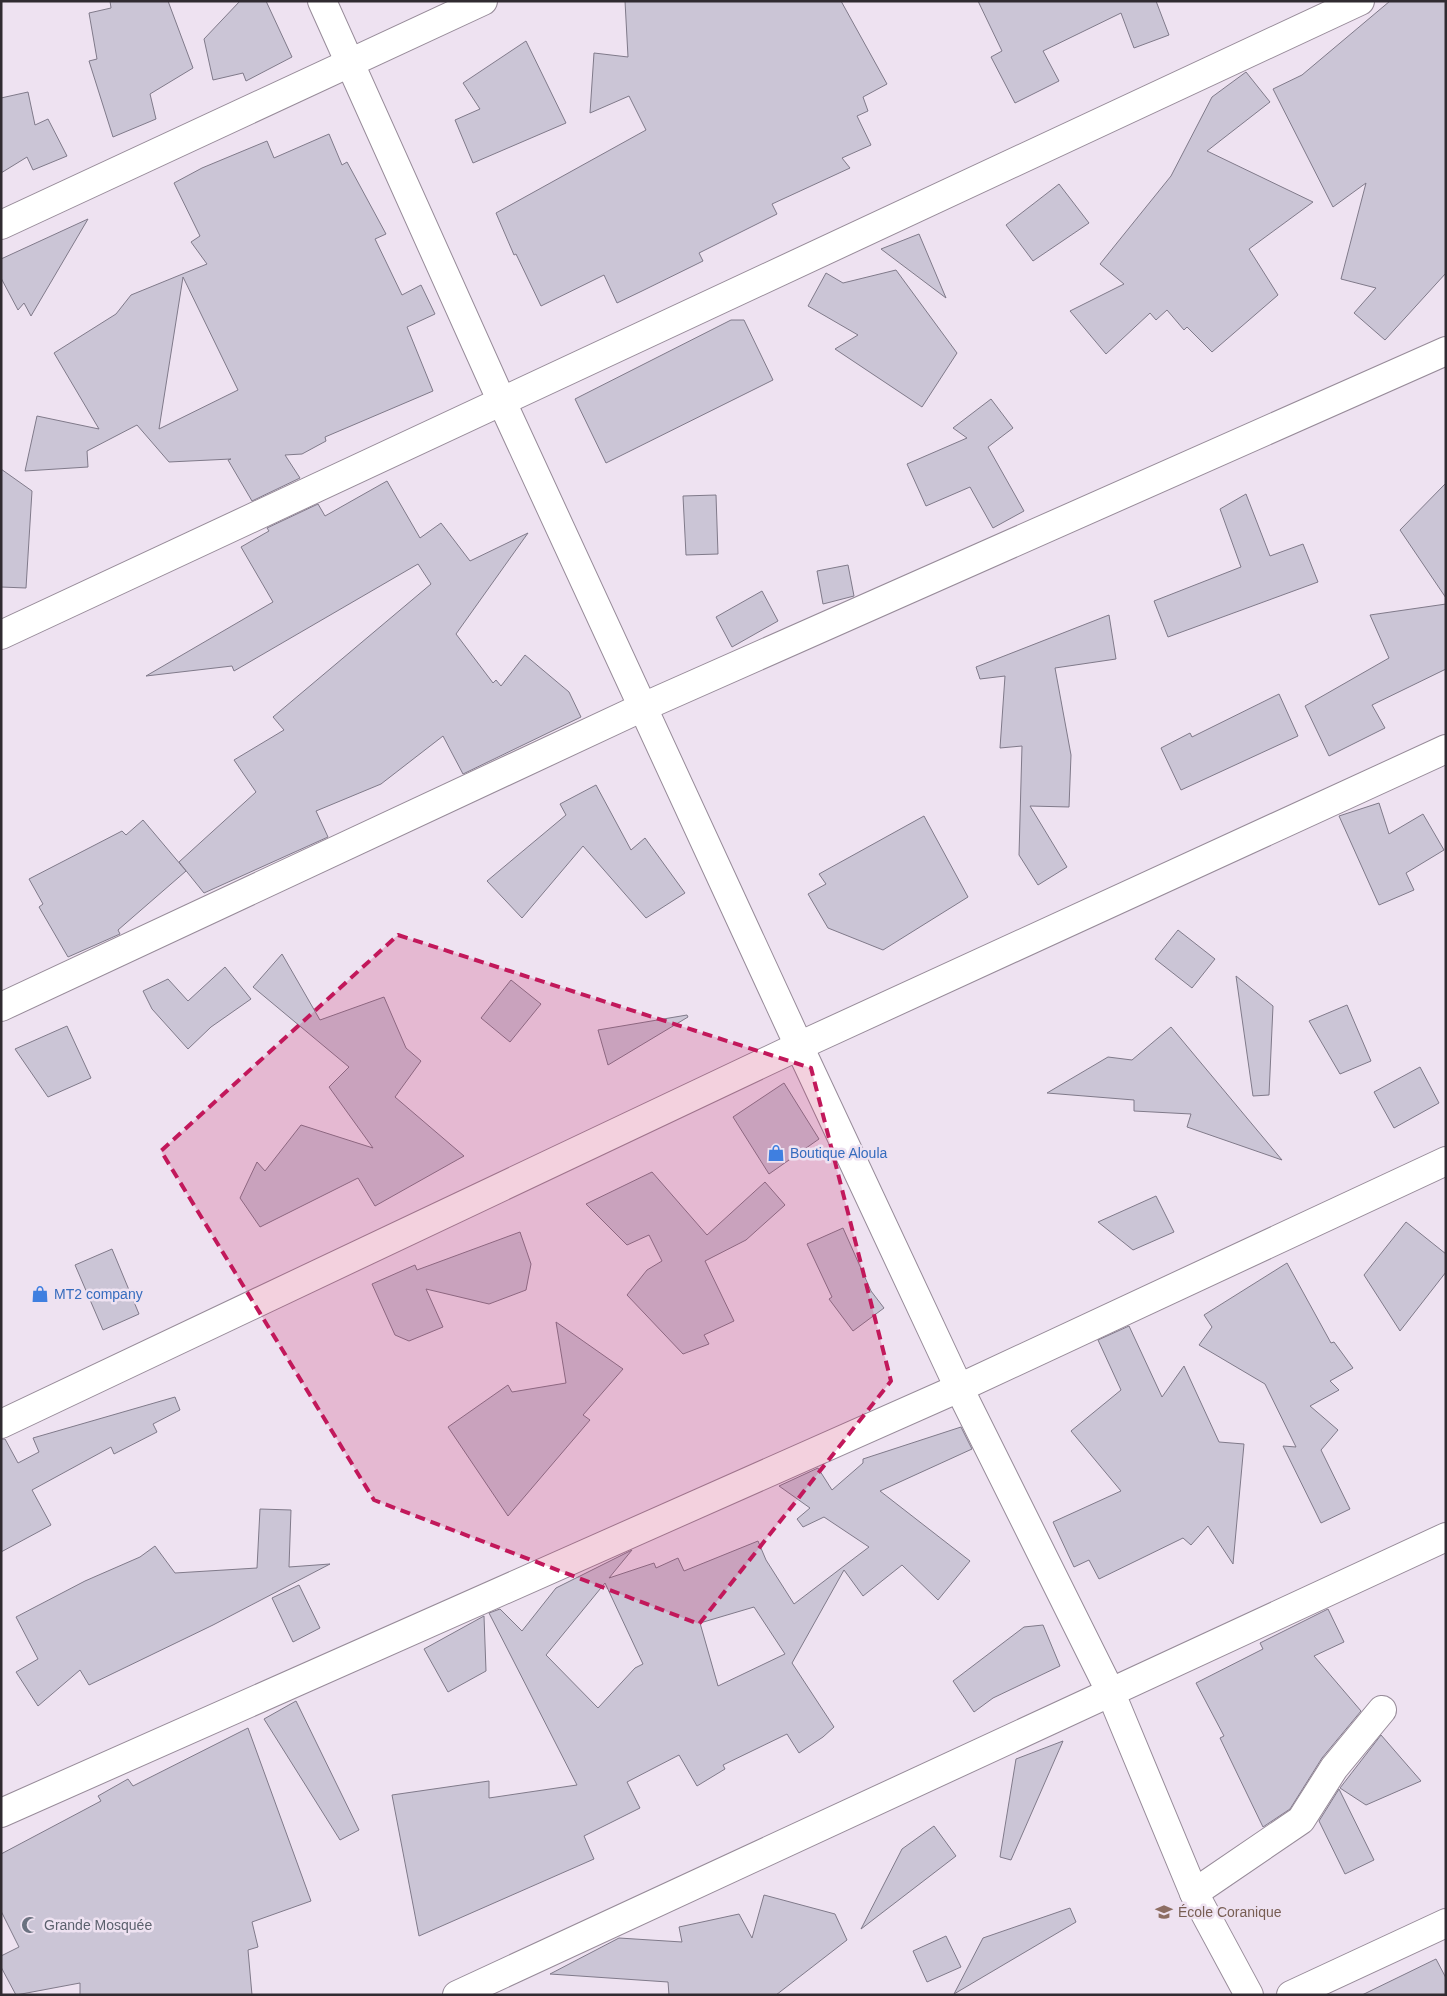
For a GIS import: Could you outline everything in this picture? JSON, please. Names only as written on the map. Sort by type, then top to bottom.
[{"type":"street","points":[[322,1],[502,402],[799,1046],[960,1388],[1110,1691],[1194,1893],[1249,1995]]},
{"type":"street","points":[[1,225],[483,1]]},
{"type":"street","points":[[1,635],[1360,1]]},
{"type":"street","points":[[1,1007],[643,707],[1446,351]]},
{"type":"street","points":[[1,1424],[799,1046],[1446,749]]},
{"type":"street","points":[[1,1813],[960,1388],[1446,1161]]},
{"type":"street","points":[[457,1995],[1446,1536]]},
{"type":"street","points":[[1194,1893],[1301,1820],[1334,1768],[1382,1710]]},
{"type":"street","points":[[1291,1995],[1446,1923]]},
{"type":"highlighted area","points":[[398,935],[811,1068],[891,1381],[699,1624],[374,1500],[161,1151]]},
{"type":"building","points":[[110,1],[168,1],[193,68],[150,94],[156,119],[113,137],[89,61],[97,59],[89,13],[111,8]]},
{"type":"building","points":[[240,1],[266,1],[292,57],[246,81],[243,73],[213,80],[204,39]]},
{"type":"building","points":[[625,1],[841,1],[887,84],[863,97],[868,111],[857,116],[871,145],[842,158],[850,168],[772,204],[777,214],[699,253],[703,261],[642,291],[617,303],[604,275],[541,306],[516,254],[514,255],[496,213],[646,130],[629,96],[590,113],[594,53],[628,57]]},
{"type":"building","points":[[978,1],[1156,1],[1169,35],[1134,48],[1121,13],[1043,51],[1059,81],[1015,103],[991,57],[1002,51]]},
{"type":"building","points":[[1390,1],[1446,1],[1446,273],[1385,340],[1354,313],[1376,288],[1341,279],[1366,183],[1333,207],[1273,89],[1302,75]]},
{"type":"building","points":[[526,41],[566,123],[473,163],[455,120],[480,109],[463,83]]},
{"type":"building","points":[[1246,72],[1270,102],[1207,151],[1313,202],[1249,249],[1278,295],[1212,352],[1187,327],[1184,330],[1167,310],[1156,320],[1150,313],[1106,354],[1070,311],[1124,284],[1100,264],[1171,176],[1212,97]]},
{"type":"building","points":[[28,92],[35,125],[48,119],[67,156],[33,170],[27,157],[1,173],[1,98]]},
{"type":"building","points":[[329,134],[342,165],[347,162],[386,234],[375,239],[402,295],[421,285],[435,314],[407,327],[433,391],[325,437],[326,441],[302,454],[285,455],[300,478],[252,501],[228,460],[231,459],[169,462],[137,425],[87,451],[88,467],[25,471],[37,416],[99,429],[54,353],[116,314],[131,295],[207,264],[191,242],[200,236],[174,183],[202,168],[267,141],[274,158]],"holes":[[[183,277],[238,390],[159,429]]]},
{"type":"building","points":[[1059,184],[1089,223],[1033,261],[1006,225]]},
{"type":"building","points":[[88,219],[31,316],[24,303],[18,310],[1,278],[1,259]]},
{"type":"building","points":[[919,234],[946,298],[881,249]]},
{"type":"building","points":[[896,270],[957,353],[922,407],[835,349],[858,335],[808,306],[826,273],[843,283]]},
{"type":"building","points":[[731,320],[744,320],[773,380],[606,463],[575,399]]},
{"type":"building","points":[[991,399],[1013,428],[988,447],[1024,511],[993,528],[970,487],[926,506],[907,464],[967,438],[953,428]]},
{"type":"building","points":[[1,469],[32,491],[26,588],[1,587]]},
{"type":"building","points":[[387,481],[420,538],[441,523],[470,561],[528,533],[456,634],[493,683],[496,680],[501,686],[525,655],[569,692],[581,717],[463,774],[443,736],[381,784],[316,811],[328,837],[204,893],[179,862],[256,792],[234,760],[284,730],[273,717],[431,584],[418,564],[234,671],[232,666],[146,676],[273,602],[241,547],[269,531],[267,528],[318,504],[325,516]]},
{"type":"building","points":[[1446,483],[1446,598],[1400,530]]},
{"type":"building","points":[[1246,494],[1270,556],[1303,544],[1318,582],[1168,637],[1154,601],[1241,567],[1220,509]]},
{"type":"building","points":[[716,495],[718,554],[686,555],[683,496]]},
{"type":"building","points":[[848,565],[854,596],[823,604],[817,571]]},
{"type":"building","points":[[762,591],[778,621],[732,647],[716,617]]},
{"type":"building","points":[[1446,604],[1446,669],[1372,705],[1385,728],[1329,756],[1305,706],[1389,658],[1370,615]]},
{"type":"building","points":[[1109,615],[1116,659],[1055,668],[1071,755],[1069,807],[1030,806],[1067,867],[1038,885],[1019,855],[1022,746],[1000,748],[1005,676],[980,679],[976,667]]},
{"type":"building","points":[[1279,694],[1298,736],[1181,790],[1161,748],[1190,733],[1192,737]]},
{"type":"building","points":[[596,785],[631,850],[645,838],[685,893],[646,918],[583,846],[522,918],[487,881],[566,815],[560,804]]},
{"type":"building","points":[[1379,803],[1389,834],[1423,814],[1444,850],[1406,873],[1414,890],[1379,905],[1339,816]]},
{"type":"building","points":[[924,816],[968,897],[883,950],[828,928],[808,894],[826,884],[819,874]]},
{"type":"building","points":[[143,820],[186,871],[118,930],[120,934],[68,957],[39,907],[43,904],[29,879],[122,831],[126,835]]},
{"type":"building","points":[[1178,930],[1215,959],[1192,988],[1155,959]]},
{"type":"building","points":[[282,954],[320,1020],[384,997],[406,1048],[421,1061],[395,1097],[464,1156],[375,1206],[358,1178],[260,1227],[240,1198],[257,1162],[265,1171],[301,1125],[373,1148],[329,1087],[349,1067],[253,987]]},
{"type":"building","points":[[225,967],[251,999],[211,1027],[188,1049],[152,1009],[143,991],[168,979],[188,1001]]},
{"type":"building","points":[[1236,976],[1273,1006],[1269,1095],[1253,1096]]},
{"type":"building","points":[[511,980],[541,1004],[510,1042],[481,1018]]},
{"type":"building","points":[[1347,1005],[1371,1061],[1340,1074],[1309,1021]]},
{"type":"building","points":[[687,1015],[688,1017],[608,1065],[598,1030]]},
{"type":"building","points":[[67,1026],[91,1078],[48,1097],[15,1049]]},
{"type":"building","points":[[1171,1027],[1282,1160],[1187,1127],[1191,1114],[1134,1111],[1134,1100],[1047,1093],[1108,1057],[1132,1060]]},
{"type":"building","points":[[1420,1067],[1439,1103],[1394,1128],[1374,1092]]},
{"type":"building","points":[[784,1083],[819,1139],[769,1174],[733,1117]]},
{"type":"building","points":[[652,1172],[707,1235],[765,1182],[785,1205],[746,1240],[705,1261],[734,1321],[704,1335],[709,1344],[683,1354],[627,1295],[647,1270],[662,1261],[649,1235],[627,1245],[586,1204]]},
{"type":"building","points":[[1156,1196],[1174,1232],[1133,1250],[1098,1222]]},
{"type":"building","points":[[1406,1222],[1446,1254],[1446,1272],[1400,1331],[1364,1275]]},
{"type":"building","points":[[843,1228],[871,1291],[884,1308],[853,1331],[829,1299],[832,1297],[807,1244]]},
{"type":"building","points":[[520,1232],[531,1264],[526,1290],[489,1304],[426,1289],[443,1327],[409,1341],[395,1335],[372,1284],[415,1265],[417,1270]]},
{"type":"building","points":[[112,1249],[139,1314],[103,1330],[75,1265]]},
{"type":"building","points":[[1287,1263],[1331,1343],[1334,1342],[1353,1368],[1330,1381],[1339,1390],[1310,1406],[1338,1430],[1321,1450],[1350,1509],[1321,1523],[1283,1446],[1296,1447],[1265,1384],[1199,1345],[1212,1327],[1204,1315]]},
{"type":"building","points":[[556,1322],[623,1369],[583,1415],[590,1420],[508,1516],[448,1427],[508,1385],[512,1392],[566,1383]]},
{"type":"building","points":[[1129,1326],[1162,1397],[1184,1366],[1219,1442],[1244,1444],[1233,1564],[1208,1526],[1191,1545],[1183,1538],[1099,1579],[1089,1560],[1074,1567],[1053,1522],[1121,1491],[1071,1431],[1121,1390],[1098,1340]]},
{"type":"building","points":[[175,1397],[180,1410],[153,1424],[157,1432],[114,1454],[111,1447],[32,1490],[51,1525],[1,1552],[1,1439],[5,1439],[18,1463],[39,1452],[33,1438]]},
{"type":"building","points":[[961,1427],[972,1449],[880,1491],[970,1561],[938,1600],[902,1565],[863,1596],[844,1570],[792,1663],[834,1727],[799,1753],[787,1734],[723,1765],[725,1769],[697,1786],[679,1755],[627,1782],[640,1808],[584,1836],[594,1859],[419,1936],[392,1795],[489,1781],[489,1798],[577,1785],[489,1613],[500,1609],[522,1631],[556,1588],[632,1550],[609,1578],[654,1563],[656,1568],[678,1558],[684,1571],[758,1541],[766,1560],[794,1604],[869,1547],[824,1517],[803,1527],[797,1519],[810,1508],[779,1486],[818,1468],[832,1490],[863,1463],[863,1459]],"holes":[[[605,1583],[643,1664],[635,1668],[598,1708],[546,1655]],[[754,1607],[785,1654],[718,1686],[700,1623]]]},
{"type":"building","points":[[260,1509],[291,1510],[289,1567],[330,1564],[213,1625],[89,1685],[80,1670],[38,1706],[16,1672],[38,1659],[16,1617],[85,1581],[140,1557],[155,1546],[175,1573],[257,1568]]},
{"type":"building","points":[[299,1585],[320,1628],[293,1642],[272,1598]]},
{"type":"building","points":[[1328,1609],[1344,1642],[1314,1656],[1361,1711],[1322,1758],[1290,1809],[1263,1827],[1220,1738],[1224,1736],[1196,1683],[1263,1649],[1260,1643]]},
{"type":"building","points":[[484,1616],[486,1671],[448,1692],[424,1649]]},
{"type":"building","points":[[1043,1625],[1060,1666],[993,1698],[974,1712],[953,1681],[1024,1627]]},
{"type":"building","points":[[296,1701],[359,1830],[340,1840],[264,1719]]},
{"type":"building","points":[[248,1728],[311,1901],[252,1922],[258,1947],[248,1950],[252,1995],[80,1995],[80,1983],[16,1995],[1,1967],[1,1956],[19,1947],[1,1911],[1,1854],[101,1801],[98,1796],[128,1779],[133,1786]]},
{"type":"building","points":[[1381,1735],[1421,1781],[1366,1805],[1340,1788]]},
{"type":"building","points":[[1063,1741],[1011,1860],[1000,1857],[1016,1759]]},
{"type":"building","points":[[1339,1789],[1374,1860],[1345,1874],[1319,1821]]},
{"type":"building","points":[[934,1826],[956,1856],[861,1929],[902,1849]]},
{"type":"building","points":[[764,1895],[835,1914],[847,1940],[776,1995],[669,1995],[668,1982],[550,1974],[619,1938],[682,1942],[679,1927],[739,1914],[752,1938]]},
{"type":"building","points":[[1070,1908],[1076,1922],[954,1994],[983,1938]]},
{"type":"building","points":[[946,1936],[961,1967],[927,1982],[913,1951]]},
{"type":"building","points":[[1436,1959],[1446,1978],[1446,1995],[1362,1995]]},
{"type":"place","name":"Boutique Aloula","points":[[776,1153]]},
{"type":"place","name":"MT2 company","points":[[40,1294]]},
{"type":"place","name":"École Coranique","points":[[1164,1912]]},
{"type":"place","name":"Grande Mosquée","points":[[30,1925]]}]
